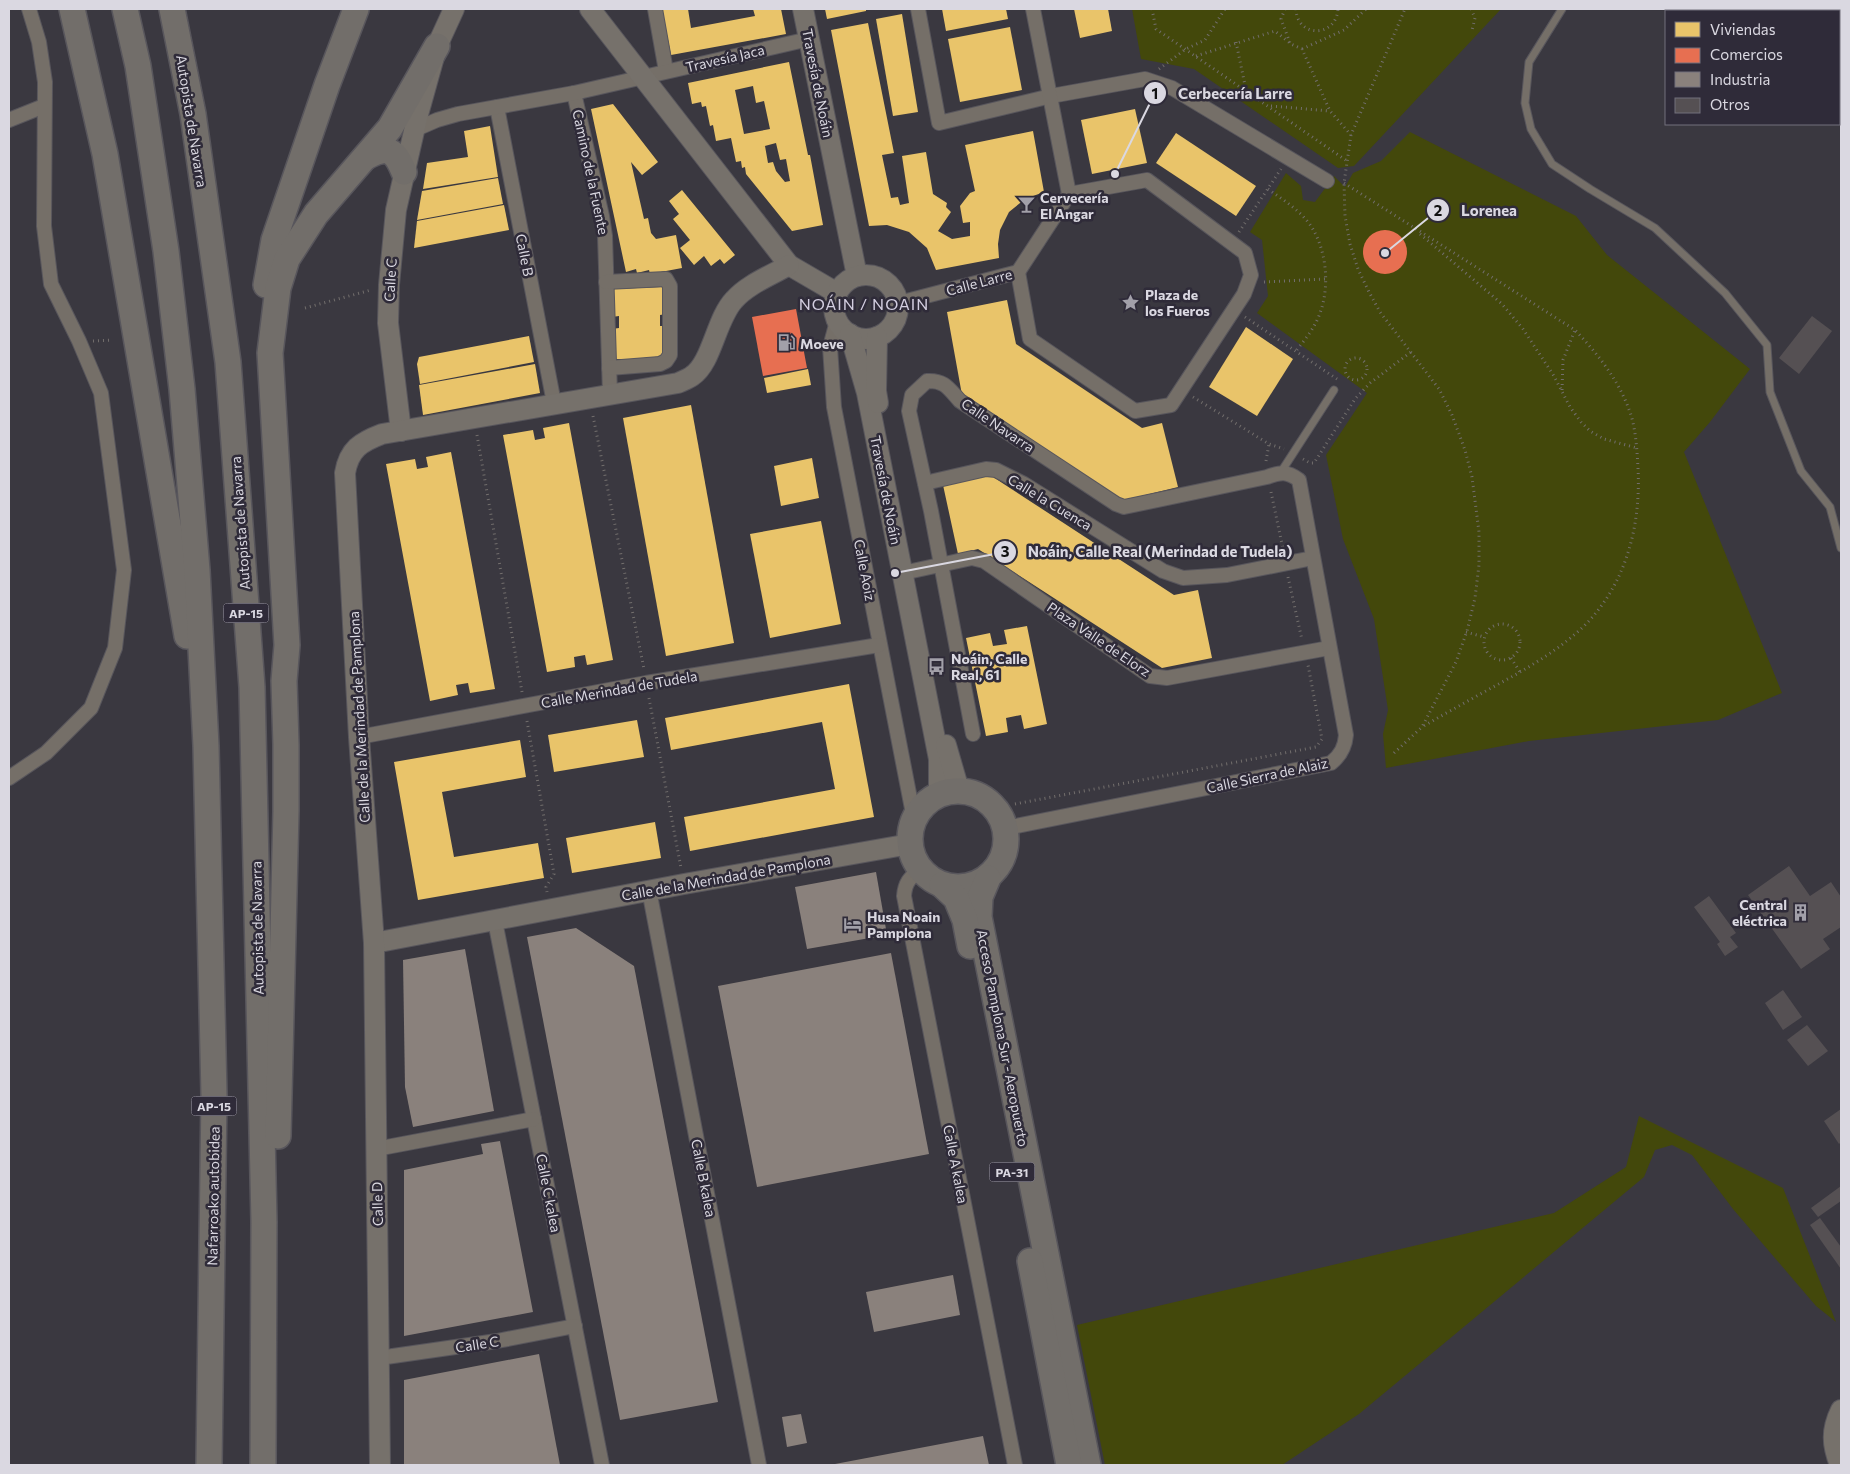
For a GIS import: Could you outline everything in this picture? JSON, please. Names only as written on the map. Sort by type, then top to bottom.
[{"type":"highway","points":[[72,9],[107,164],[206,746]]},
{"type":"highway","name":"AP-15","points":[[125,9],[138,66],[166,250],[182,389],[197,570],[206,746]]},
{"type":"highway","name":"Autopista de Navarra","points":[[172,9],[193,114],[229,372],[252,687],[264,1222]]},
{"type":"highway","points":[[284,681],[277,636],[263,406],[262,351],[265,288],[274,240],[327,84],[356,9]]},
{"type":"highway","points":[[264,1222],[278,1134],[286,745],[284,681],[287,645],[270,353],[278,288],[287,259],[316,214],[390,128],[438,46]]},
{"type":"highway","points":[[366,157],[378,151],[388,151],[397,156],[404,172]]},
{"type":"highway","name":"Nafarroako autobidea","points":[[206,746],[214,1095],[209,1465]]},
{"type":"highway","points":[[949,793],[975,793],[989,801],[1000,813],[1006,828],[1007,842],[1004,856],[998,868],[988,878],[974,885],[958,888],[942,885],[920,869],[913,858],[910,844],[910,832],[914,819],[920,809],[949,793]]},
{"type":"highway","name":"Acceso Pamplona Sur - Aeropuerto","points":[[988,878],[980,897],[979,917],[1088,1465]]},
{"type":"highway","name":"Acceso Pamplona Sur - Aeropuerto","points":[[942,885],[956,898],[964,920],[1069,1465]]},
{"type":"highway","name":"AP-15","points":[[263,1465],[264,1222]]},
{"type":"street","points":[[9,778],[46,753],[91,708],[115,648],[124,570],[101,393],[51,284],[44,226],[44,106],[46,82],[39,42],[29,9]]},
{"type":"street","name":"Calle C","points":[[401,431],[388,323],[389,285],[396,210],[414,130],[438,46],[454,9]]},
{"type":"street","points":[[590,9],[790,265],[837,293]]},
{"type":"street","points":[[655,9],[666,71]]},
{"type":"street","name":"Travesía de Noáin","points":[[803,9],[857,276]]},
{"type":"street","points":[[918,9],[940,123],[1051,96],[1145,79],[1172,88],[1326,181]]},
{"type":"street","points":[[1018,272],[1030,339],[1135,411],[1172,405],[1244,294],[1251,275],[1245,253],[1147,180],[1069,194],[1034,9]]},
{"type":"street","name":"Travesía Jaca","points":[[642,77],[809,39]]},
{"type":"street","points":[[414,130],[437,120],[574,93],[642,77]]},
{"type":"street","name":"Camino de la Fuente","points":[[574,93],[605,236],[610,394]]},
{"type":"street","points":[[9,120],[44,106]]},
{"type":"street","name":"Calle B","points":[[497,107],[554,403]]},
{"type":"street","name":"Calle Larre","points":[[899,303],[1018,272],[1069,194]]},
{"type":"street","name":"Calle de la Merindad de Pamplona","points":[[790,265],[750,287],[735,298],[725,311],[704,361],[693,375],[678,383],[554,403],[474,420],[382,434],[359,445],[350,458],[346,474],[359,737],[374,943],[649,890],[910,844]]},
{"type":"street","points":[[866,274],[884,280],[891,286],[899,303],[898,314],[894,324],[887,332],[877,337],[868,339],[858,338],[843,328],[834,312],[837,293],[842,286],[857,276],[866,274]]},
{"type":"street","points":[[606,282],[666,279],[670,286],[670,355],[668,358],[660,364],[609,368]]},
{"type":"street","name":"Travesía de Noáin","points":[[843,328],[867,393],[939,759],[949,793]]},
{"type":"street","name":"Calle Aoiz","points":[[843,328],[830,347],[834,407],[914,819]]},
{"type":"street","name":"Travesía de Noáin","points":[[877,337],[876,391],[949,758],[949,793]]},
{"type":"street","name":"Calle Navarra","points":[[973,734],[925,484],[909,411],[912,395],[927,381],[943,383],[960,401],[1116,504],[1124,507],[1267,477],[1281,472]]},
{"type":"street","name":"Calle la Cuenca","points":[[925,484],[986,469],[996,470],[1024,484],[1163,571],[1183,578],[1227,574],[1313,558]]},
{"type":"street","name":"Calle Sierra de Alaiz","points":[[1006,828],[1331,763],[1341,754],[1346,735],[1299,480],[1290,473],[1281,472]]},
{"type":"street","name":"Plaza Valle de Elorz","points":[[912,570],[941,566],[972,558],[984,561],[1150,676],[1167,678],[1329,648]]},
{"type":"street","name":"Calle Merindad de Tudela","points":[[359,737],[646,684],[879,645]]},
{"type":"street","name":"Calle A kalea","points":[[920,869],[909,879],[905,886],[904,896],[1015,1465]]},
{"type":"street","name":"Calle B kalea","points":[[649,890],[759,1465]]},
{"type":"street","name":"Calle C kalea","points":[[495,921],[602,1465]]},
{"type":"street","name":"Calle D","points":[[374,943],[380,1465]]},
{"type":"street","points":[[376,1149],[534,1120]]},
{"type":"street","name":"Calle C","points":[[379,1358],[497,1341],[575,1326]]},
{"type":"street","points":[[1840,1465],[1834,1450],[1834,1425],[1841,1410]]},
{"type":"lane","points":[[1562,9],[1529,62],[1525,103],[1531,129],[1552,164],[1655,228],[1725,294],[1767,345],[1770,392],[1801,471],[1830,507],[1841,548]]},
{"type":"lane","points":[[1281,472],[1334,390]]},
{"type":"path","points":[[1152,9],[1156,29],[1347,162]]},
{"type":"path","points":[[1145,79],[1186,49],[1204,40],[1225,9]]},
{"type":"path","points":[[1285,9],[1281,19],[1290,44]]},
{"type":"path","points":[[1296,9],[1296,14],[1304,26],[1316,31],[1329,27],[1334,23],[1338,9]]},
{"type":"path","points":[[1302,49],[1344,30],[1366,9]]},
{"type":"path","points":[[1406,9],[1351,135],[1344,183],[1344,216],[1350,244],[1368,292],[1380,312],[1439,389],[1452,415],[1465,450],[1472,477],[1479,532],[1474,598],[1466,632],[1456,662],[1422,727]]},
{"type":"path","points":[[1471,9],[1474,18],[1472,30]]},
{"type":"path","points":[[1196,56],[1275,31],[1290,44],[1302,49],[1330,111],[1351,135]]},
{"type":"path","points":[[1236,42],[1246,90]]},
{"type":"path","points":[[1268,106],[1330,111]]},
{"type":"path","points":[[1231,243],[1289,158]]},
{"type":"path","points":[[1326,181],[1334,176],[1576,330],[1605,365],[1621,392],[1630,415],[1637,448],[1638,512],[1631,546],[1615,585],[1600,607],[1584,626],[1564,643],[1520,672],[1422,727],[1394,753]]},
{"type":"path","points":[[1268,189],[1294,207],[1311,226],[1322,250],[1326,279],[1323,301],[1315,325],[1296,351]]},
{"type":"path","points":[[1410,225],[1502,304],[1523,329],[1576,415],[1590,431],[1604,438],[1637,448]]},
{"type":"path","points":[[1248,283],[1326,279]]},
{"type":"path","points":[[305,308],[389,285]]},
{"type":"path","points":[[1234,310],[1340,381],[1334,390]]},
{"type":"path","points":[[1562,392],[1563,360],[1576,330]]},
{"type":"path","points":[[1356,359],[1364,362],[1367,370],[1363,378],[1356,380],[1349,377],[1346,370],[1349,362],[1356,359]]},
{"type":"path","points":[[1363,378],[1370,383]]},
{"type":"path","points":[[589,398],[684,884]]},
{"type":"path","points":[[474,420],[554,874],[546,887],[550,910]]},
{"type":"path","points":[[1016,804],[1316,747],[1322,739],[1267,477],[1265,464],[1269,444]]},
{"type":"path","points":[[1498,624],[1512,627],[1518,634],[1520,643],[1517,652],[1512,658],[1501,660],[1492,657],[1484,646],[1484,636],[1490,628],[1498,624]]},
{"type":"path","points":[[1466,632],[1484,636]]},
{"type":"path","points":[[1512,658],[1520,672]]},
{"type":"green space","points":[[1132,9],[1501,9],[1354,166],[1338,168],[1194,69],[1141,59]]},
{"type":"green space","points":[[1410,132],[1576,216],[1607,255],[1750,369],[1710,422],[1684,452],[1782,693],[1718,720],[1529,741],[1386,768],[1383,734],[1388,710],[1374,619],[1343,539],[1326,455],[1367,393],[1257,313],[1268,296],[1262,240],[1250,232],[1286,173],[1301,186],[1303,200],[1315,202],[1334,176],[1345,187],[1353,173],[1381,161]]},
{"type":"green space","points":[[1639,1116],[1783,1188],[1836,1322],[1816,1306],[1733,1209],[1692,1155],[1672,1145],[1655,1150],[1644,1177],[1359,1414],[1282,1465],[1105,1465],[1077,1325],[1554,1213],[1626,1167]]},
{"type":"building: Viviendas","points":[[662,9],[688,9],[691,28],[755,16],[753,9],[781,9],[786,34],[671,55]]},
{"type":"building: Viviendas","points":[[825,9],[866,9],[866,11],[827,19]]},
{"type":"building: Viviendas","points":[[942,9],[1006,9],[1008,19],[946,31]]},
{"type":"building: Viviendas","points":[[1074,9],[1108,9],[1112,31],[1080,38]]},
{"type":"building: Viviendas","points":[[902,14],[918,112],[893,116],[876,19]]},
{"type":"building: Viviendas","points":[[868,23],[894,153],[882,155],[891,198],[898,197],[900,205],[909,203],[902,156],[926,152],[933,194],[947,203],[946,207],[951,212],[938,231],[952,239],[970,236],[970,222],[963,223],[960,206],[970,193],[975,191],[965,145],[1033,131],[1044,192],[1025,199],[1009,212],[1000,230],[999,258],[936,270],[927,248],[909,232],[887,225],[869,226],[831,30]]},
{"type":"building: Viviendas","points":[[1010,27],[1022,90],[960,102],[948,39]]},
{"type":"building: Viviendas","points":[[789,62],[808,155],[810,155],[823,225],[792,231],[746,174],[745,167],[742,168],[741,161],[736,162],[731,138],[716,141],[713,125],[710,126],[706,106],[702,107],[701,102],[692,104],[688,83]],"holes":[[[753,86],[756,103],[764,101],[770,129],[744,134],[735,90]],[[776,143],[780,160],[786,159],[790,181],[785,182],[776,171],[773,162],[768,163],[765,146],[761,147]]]},
{"type":"building: Viviendas","points":[[613,104],[658,162],[642,175],[631,162],[644,219],[648,218],[651,233],[656,239],[676,235],[682,268],[650,274],[649,270],[637,273],[636,269],[626,272],[591,109]]},
{"type":"building: Viviendas","points":[[1135,109],[1147,163],[1092,174],[1081,120]]},
{"type":"building: Viviendas","points":[[490,126],[498,177],[423,189],[427,163],[468,157],[464,131]]},
{"type":"building: Viviendas","points":[[1176,133],[1256,186],[1236,216],[1156,163]]},
{"type":"building: Viviendas","points":[[498,178],[503,204],[417,220],[422,191]]},
{"type":"building: Viviendas","points":[[682,190],[735,255],[724,264],[720,259],[711,266],[704,256],[694,265],[680,248],[690,240],[673,219],[679,214],[669,201]]},
{"type":"building: Viviendas","points":[[504,205],[509,230],[414,248],[417,221]]},
{"type":"building: Viviendas","points":[[662,287],[663,297],[666,297],[666,314],[660,315],[660,326],[667,326],[665,356],[616,359],[612,329],[619,328],[619,316],[612,317],[613,289]]},
{"type":"building: Viviendas","points":[[1007,300],[1016,344],[1142,428],[1162,423],[1178,487],[1121,501],[962,395],[947,312]]},
{"type":"building: Viviendas","points":[[1246,327],[1293,359],[1257,416],[1209,387]]},
{"type":"building: Viviendas","points":[[529,336],[534,362],[420,384],[417,364],[419,357]]},
{"type":"building: Viviendas","points":[[535,364],[540,393],[423,415],[419,385]]},
{"type":"building: Viviendas","points":[[808,369],[811,385],[767,393],[764,378]]},
{"type":"building: Viviendas","points":[[691,405],[734,643],[666,656],[623,418]]},
{"type":"building: Viviendas","points":[[569,423],[613,660],[587,665],[585,655],[574,657],[575,667],[547,672],[503,435],[533,430],[535,440],[545,438],[543,428]]},
{"type":"building: Viviendas","points":[[451,452],[495,689],[470,693],[468,683],[456,685],[458,695],[430,701],[386,464],[415,459],[417,469],[428,467],[426,457]]},
{"type":"building: Viviendas","points":[[812,458],[819,498],[781,506],[774,466]]},
{"type":"building: Viviendas","points":[[990,475],[1174,595],[1198,590],[1212,658],[1162,668],[978,549],[958,554],[943,485]]},
{"type":"building: Viviendas","points":[[821,521],[841,624],[770,638],[750,534]]},
{"type":"building: Viviendas","points":[[1027,626],[1047,724],[1024,729],[1021,715],[1006,718],[1008,732],[986,736],[966,638],[990,633],[993,646],[1007,644],[1004,630]]},
{"type":"building: Viviendas","points":[[849,684],[874,817],[690,851],[684,817],[835,789],[822,722],[671,750],[665,718]]},
{"type":"building: Viviendas","points":[[637,720],[644,757],[554,772],[548,735]]},
{"type":"building: Viviendas","points":[[520,740],[526,777],[442,792],[454,857],[538,843],[544,878],[418,900],[394,762]]},
{"type":"building: Viviendas","points":[[655,822],[661,858],[572,873],[566,838]]},
{"type":"building: Comercios","points":[[1389,230],[1401,236],[1406,243],[1406,261],[1401,268],[1394,273],[1381,274],[1369,268],[1364,261],[1363,248],[1369,236],[1376,231]]},
{"type":"building: Comercios","points":[[796,309],[807,368],[763,376],[752,317]]},
{"type":"building: Industria","points":[[876,872],[887,935],[807,949],[795,887]]},
{"type":"building: Industria","points":[[576,928],[634,966],[718,1402],[620,1420],[527,937]]},
{"type":"building: Industria","points":[[465,949],[494,1111],[413,1127],[405,1087],[403,960]]},
{"type":"building: Industria","points":[[891,953],[929,1154],[757,1187],[718,986]]},
{"type":"building: Industria","points":[[500,1141],[533,1312],[404,1336],[404,1170],[483,1154],[481,1144]]},
{"type":"building: Industria","points":[[953,1275],[960,1315],[874,1332],[866,1292]]},
{"type":"building: Industria","points":[[539,1354],[560,1465],[404,1465],[404,1380]]},
{"type":"building: Industria","points":[[801,1414],[807,1443],[787,1447],[782,1417]]},
{"type":"building: Industria","points":[[983,1436],[989,1465],[835,1465],[835,1464]]},
{"type":"building: Otros","points":[[1812,316],[1832,331],[1799,374],[1779,358]]},
{"type":"building: Otros","name":"Central eléctrica","points":[[1789,866],[1810,896],[1831,882],[1841,897],[1841,927],[1823,939],[1830,949],[1801,969],[1748,895]]},
{"type":"building: Otros","points":[[1709,896],[1736,933],[1730,937],[1738,947],[1725,956],[1717,944],[1720,942],[1694,907]]},
{"type":"building: Otros","points":[[1783,990],[1802,1017],[1783,1030],[1765,1003]]},
{"type":"building: Otros","points":[[1807,1025],[1828,1051],[1808,1066],[1787,1040]]},
{"type":"building: Otros","points":[[1841,1109],[1841,1142],[1839,1144],[1824,1121]]},
{"type":"building: Otros","points":[[1841,1186],[1841,1201],[1818,1217],[1811,1208]]},
{"type":"building: Otros","points":[[1820,1218],[1841,1247],[1841,1269],[1810,1225]]},
{"type":"place","name":"Cerbecería Larre","points":[[1115,174]]},
{"type":"place","name":"Cervecería El Angar","points":[[1026,205]]},
{"type":"place","name":"Lorenea","points":[[1385,253]]},
{"type":"place","name":"Plaza de los Fueros","points":[[1131,302]]},
{"type":"place","name":"Moeve","points":[[786,343]]},
{"type":"place","name":"Noáin, Calle Real (Merindad de Tudela)","points":[[895,573]]},
{"type":"place","name":"Noáin, Calle Real, 61","points":[[937,666]]},
{"type":"place","name":"Central eléctrica","points":[[1801,912]]},
{"type":"place","name":"Husa Noain Pamplona","points":[[853,924]]},
{"type":"district","name":"NOÁIN / NOAIN","points":[[864,303]]}]
